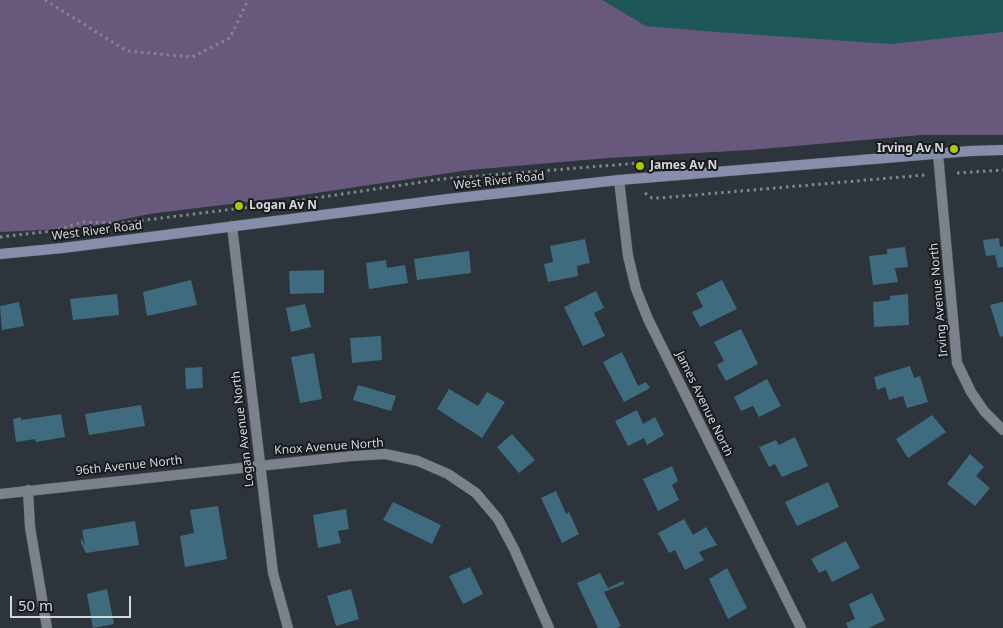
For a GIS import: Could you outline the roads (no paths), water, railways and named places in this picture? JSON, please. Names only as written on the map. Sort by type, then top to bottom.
[{"type":"street","name":"West River Road","points":[[0,254],[63,248],[448,199],[619,180],[1003,150]]},
{"type":"street","name":"Irving Avenue North","points":[[938,154],[957,363],[970,392],[984,411],[1003,430]]},
{"type":"street","name":"James Avenue North","points":[[619,180],[628,256],[636,289],[642,304],[801,628]]},
{"type":"street","name":"Logan Avenue North","points":[[232,226],[273,573],[288,628]]},
{"type":"street","name":"Knox Avenue North","points":[[260,464],[385,454],[418,461],[448,474],[476,494],[498,519],[514,549],[549,628]]},
{"type":"street","name":"96th Avenue North","points":[[0,494],[260,464]]},
{"type":"street","points":[[28,490],[30,527],[47,628]]},
{"type":"place","name":"Irving Av N","points":[[954,149]]},
{"type":"place","name":"James Av N","points":[[640,166]]},
{"type":"place","name":"Logan Av N","points":[[239,206]]}]
